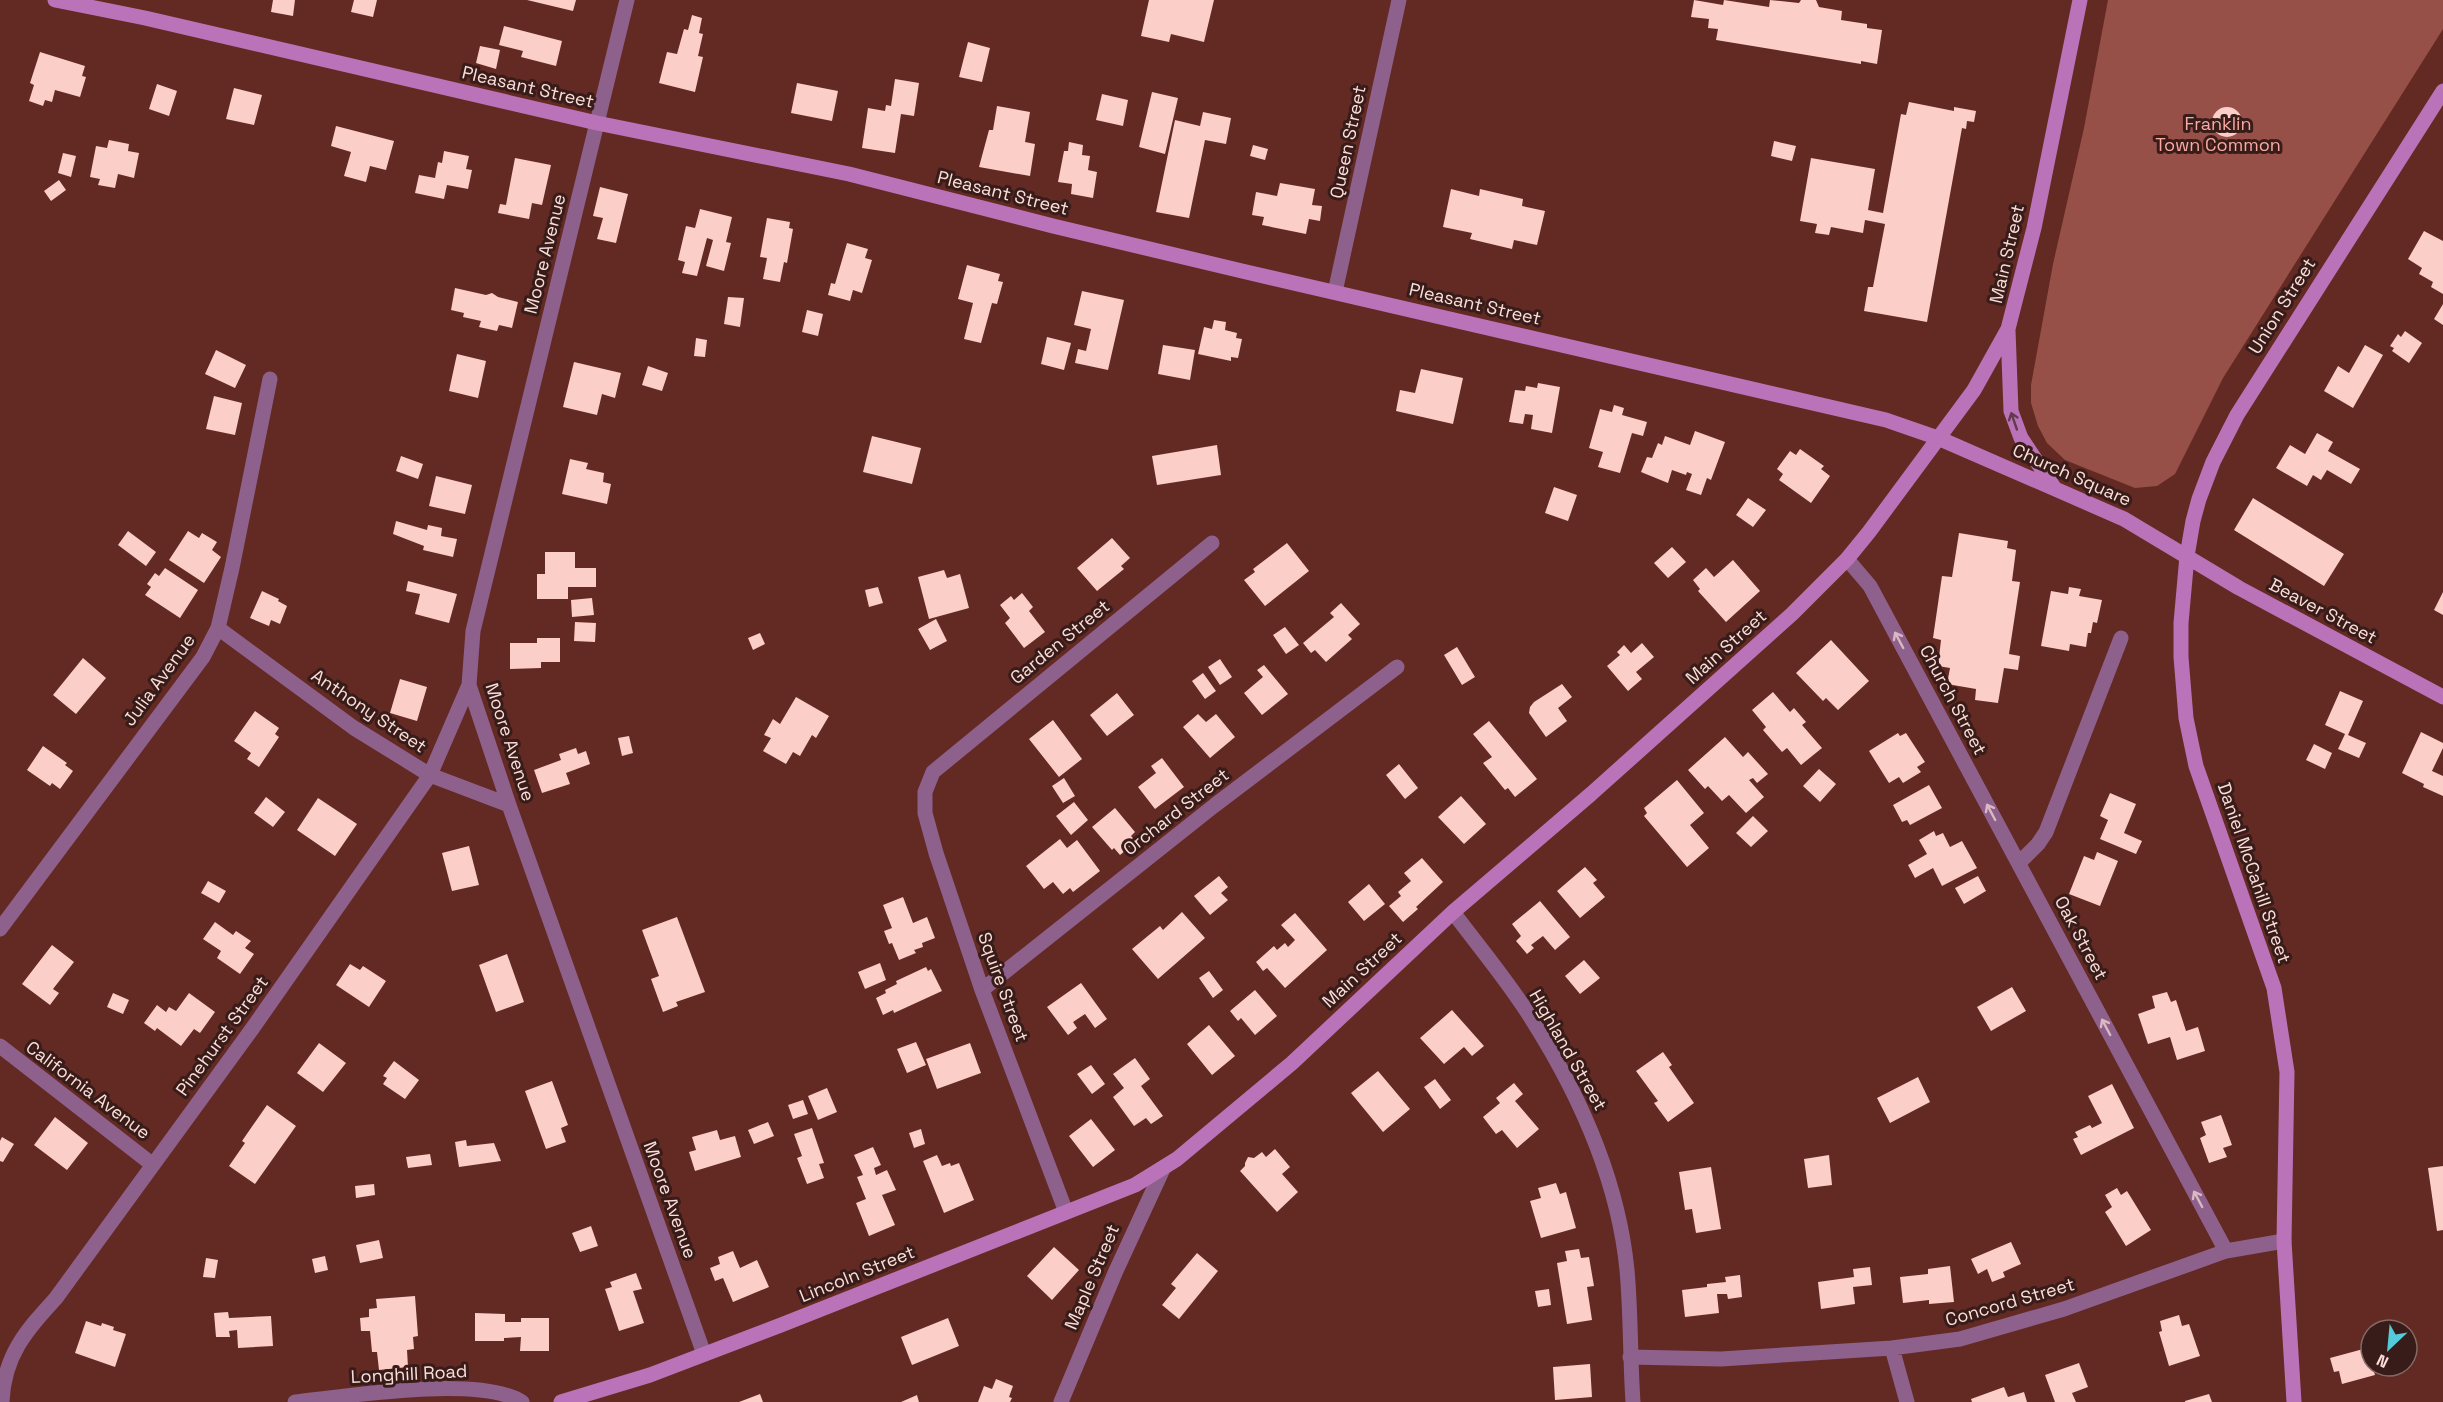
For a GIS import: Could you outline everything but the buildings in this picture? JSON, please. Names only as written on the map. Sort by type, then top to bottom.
[{"type":"main road","name":"Pleasant Street","points":[[55,0],[145,18],[597,123],[849,174],[1053,226],[1886,420],[1938,438]]},
{"type":"main road","name":"Main Street","points":[[1163,1169],[1292,1063],[1453,912],[1591,794],[1792,614],[1847,559],[1974,390],[2008,329],[2039,205],[2080,0]]},
{"type":"main road","name":"Union Street","points":[[2187,556],[2199,499],[2213,462],[2237,415],[2443,91]]},
{"type":"main road","points":[[2008,329],[2011,411],[2021,438],[2055,489]]},
{"type":"main road","name":"Church Square","points":[[1938,438],[2124,519],[2187,556]]},
{"type":"main road","name":"Beaver Street","points":[[2187,556],[2239,588],[2443,697]]},
{"type":"main road","name":"Daniel McCahill Street","points":[[2187,556],[2181,640],[2186,718],[2205,794],[2274,988],[2288,1072],[2284,1241]]},
{"type":"main road","name":"Lincoln Street","points":[[561,1402],[650,1375],[1135,1185],[1163,1169]]},
{"type":"main road","points":[[2284,1241],[2294,1402]]},
{"type":"street","name":"Moore Avenue","points":[[627,0],[473,631],[469,685],[509,805],[704,1354]]},
{"type":"street","name":"Queen Street","points":[[1335,292],[1399,0]]},
{"type":"street","name":"Julia Avenue","points":[[0,928],[203,657],[218,628],[270,379]]},
{"type":"street","name":"Garden Street","points":[[933,772],[1212,543]]},
{"type":"street","name":"Church Street","points":[[1847,559],[1870,586],[2019,863]]},
{"type":"street","name":"Anthony Street","points":[[218,628],[354,728],[430,775],[509,805]]},
{"type":"street","points":[[2019,863],[2038,844],[2046,832],[2121,638]]},
{"type":"street","name":"Orchard Street","points":[[982,990],[1215,805],[1397,667]]},
{"type":"street","name":"Pinehurst Street","points":[[2,1402],[6,1368],[12,1354],[35,1321],[56,1298],[252,1029],[430,775],[469,685]]},
{"type":"street","name":"Squire Street","points":[[933,772],[925,792],[925,813],[936,854],[982,990],[1066,1212]]},
{"type":"street","name":"Oak Street","points":[[2019,863],[2226,1251]]},
{"type":"street","name":"Highland Street","points":[[1453,912],[1531,1016],[1571,1086],[1594,1136],[1611,1187],[1627,1270],[1633,1402]]},
{"type":"street","name":"California Avenue","points":[[0,1046],[153,1165]]},
{"type":"street","name":"Maple Street","points":[[1061,1402],[1119,1264],[1163,1169]]},
{"type":"street","name":"Concord Street","points":[[1630,1357],[1721,1359],[1892,1348],[1960,1339],[2064,1309],[2226,1251],[2284,1241]]},
{"type":"street","points":[[1892,1348],[1907,1402]]},
{"type":"street","name":"Longhill Road","points":[[295,1402],[456,1388],[503,1394],[522,1402]]},
{"type":"green space","name":"Franklin Town Common","points":[[2108,0],[2443,0],[2443,29],[2223,378],[2175,474],[2157,486],[2135,488],[2065,460],[2047,443],[2038,426],[2031,403],[2031,385],[2053,264],[2084,128]]}]
